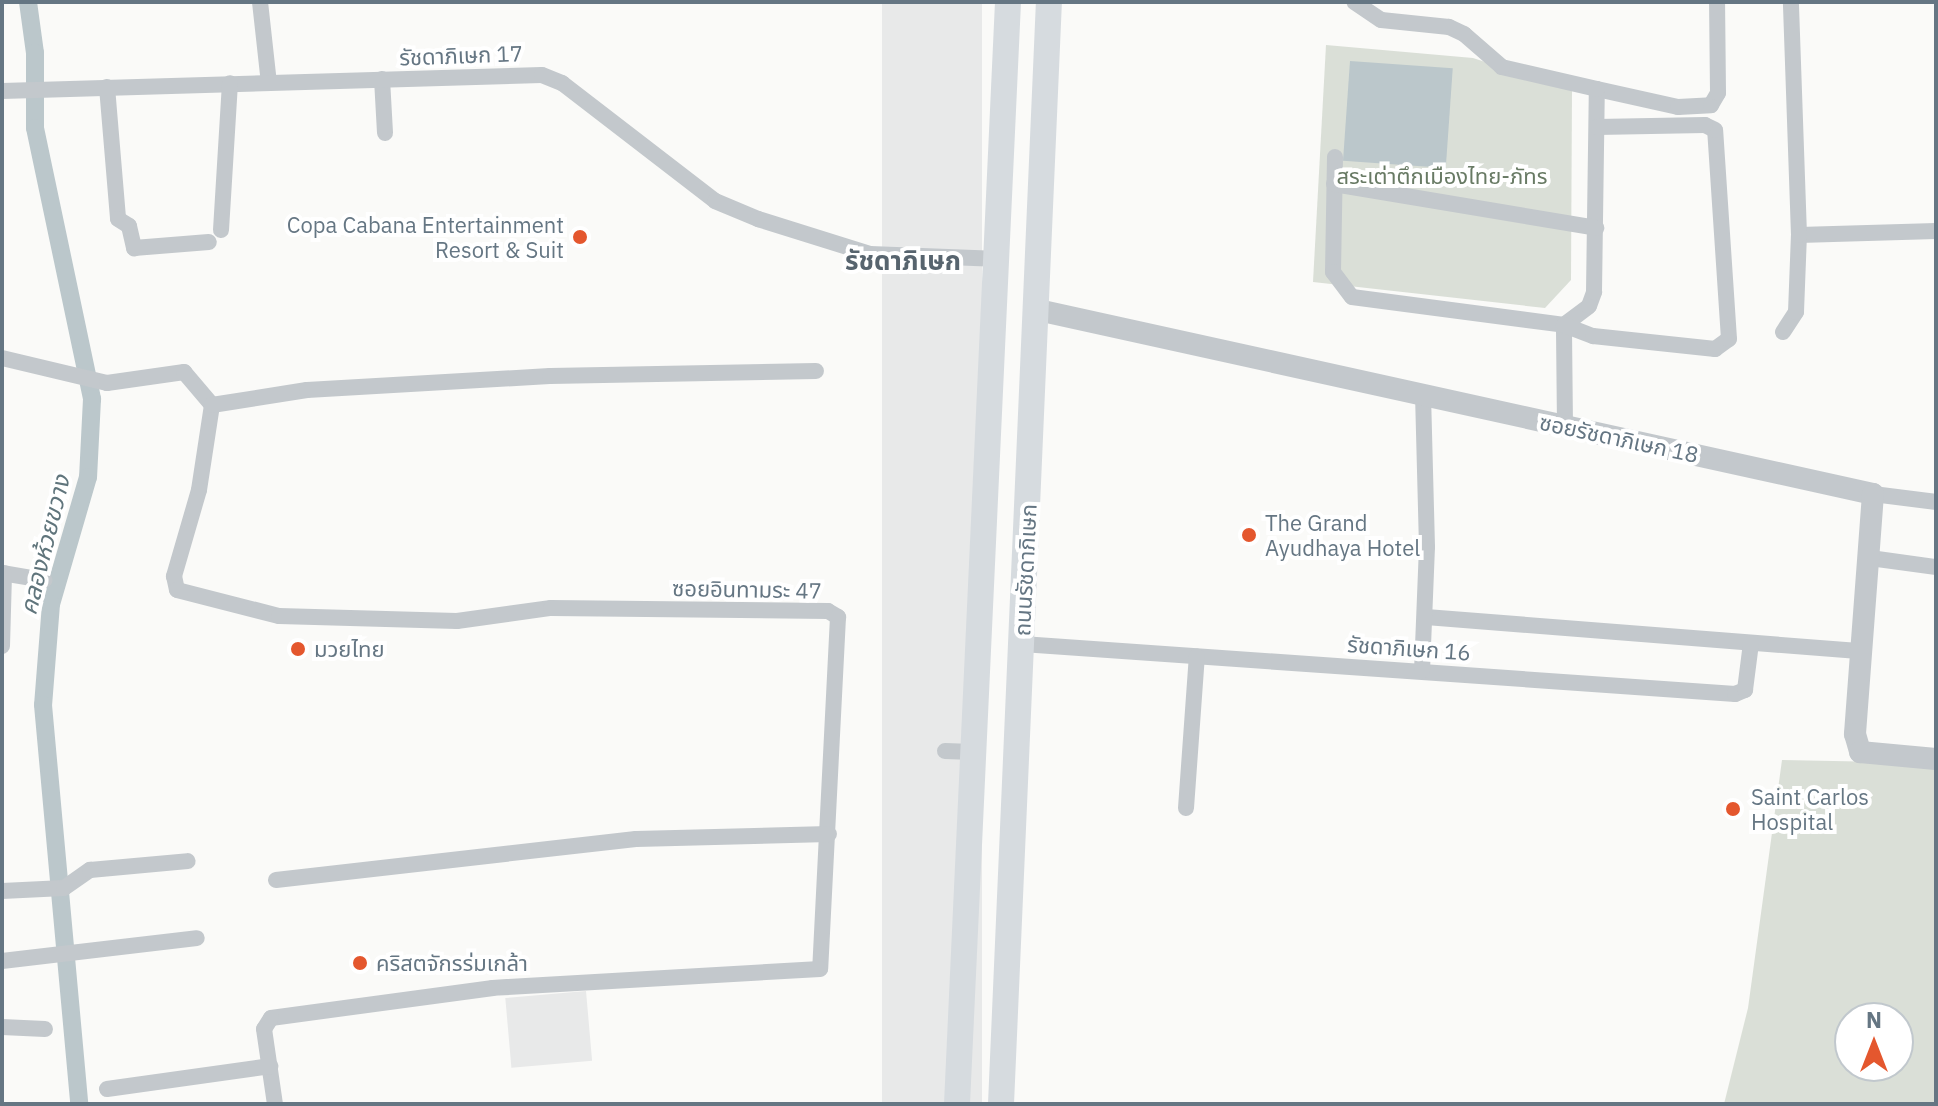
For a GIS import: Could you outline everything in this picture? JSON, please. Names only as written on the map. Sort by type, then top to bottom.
[{"type":"main road","name":"ถนนรัชดาภิเษก","points":[[957,1104],[1000,259],[1010,39],[1008,2]]},
{"type":"main road","name":"ถนนรัชดาภิเษก","points":[[1010,39],[1017,2]]},
{"type":"main road","name":"ถนนรัชดาภิเษก","points":[[1001,1104],[1051,35],[1049,2]]},
{"type":"main road","name":"ถนนรัชดาภิเษก","points":[[1051,35],[1057,2]]},
{"type":"street","points":[[260,2],[269,83]]},
{"type":"street","points":[[1354,2],[1381,20],[1449,27],[1502,67],[1678,107],[1711,105],[1718,93],[1717,2]]},
{"type":"street","points":[[1783,332],[1796,312],[1799,235],[1791,2]]},
{"type":"street","name":"รัชดาภิเษก 17","points":[[10,90],[542,75],[562,83],[715,201],[758,219],[870,254],[1000,259]]},
{"type":"street","points":[[382,79],[385,133]]},
{"type":"street","points":[[107,87],[118,219],[129,226],[134,248],[215,236],[230,83]]},
{"type":"street","points":[[1564,325],[1589,306],[1594,292],[1597,89]]},
{"type":"street","points":[[1335,157],[1333,272],[1352,297],[1564,325],[1593,336],[1715,349],[1729,339],[1715,130],[1705,125],[1597,127]]},
{"type":"street","points":[[1334,184],[1596,228]]},
{"type":"street","points":[[1799,235],[1936,231]]},
{"type":"street","name":"ซอยรัชดาภิเษก 18","points":[[1038,310],[1873,494]]},
{"type":"street","points":[[1564,325],[1565,426]]},
{"type":"street","points":[[2,358],[107,383],[184,372],[212,405],[307,390],[535,377],[816,371]]},
{"type":"street","points":[[1422,671],[1426,617],[1423,397]]},
{"type":"street","name":"ซอยอินทามระ 47","points":[[212,405],[199,490],[174,576],[177,590],[279,616],[457,621],[551,608],[835,612],[829,834],[820,969],[493,988],[271,1018],[264,1029],[275,1104]]},
{"type":"street","points":[[1936,502],[1873,494],[1855,734],[1860,752],[1936,759]]},
{"type":"street","points":[[1870,558],[1936,567]]},
{"type":"street","points":[[2,646],[3,573],[44,580]]},
{"type":"street","points":[[1426,617],[1862,651]]},
{"type":"street","name":"รัชดาภิเษก 16","points":[[1022,644],[1735,694],[1745,690],[1751,643]]},
{"type":"street","points":[[1186,808],[1197,656]]},
{"type":"street","points":[[945,751],[973,752]]},
{"type":"street","points":[[276,880],[636,839],[829,834]]},
{"type":"street","points":[[2,891],[58,889],[90,870],[188,861]]},
{"type":"street","points":[[2,961],[56,958],[107,946],[197,938]]},
{"type":"street","points":[[2,1027],[45,1029]]},
{"type":"street","points":[[107,1089],[270,1066]]},
{"type":"shaded area","points":[[882,2],[982,2],[982,1104],[882,1104]]},
{"type":"shaded area","points":[[1350,61],[1453,68],[1446,168],[1343,161]]},
{"type":"shaded area","points":[[586,991],[592,1061],[511,1068],[505,998]]},
{"type":"green space","name":"สระเต่าตึกเมืองไทย-ภัทร","points":[[1326,45],[1473,58],[1572,90],[1571,280],[1545,308],[1313,282]]},
{"type":"green space","points":[[1782,760],[1936,763],[1936,1104],[1724,1104],[1748,1008]]},
{"type":"waterway","name":"คลองห้วยขวาง","points":[[28,2],[35,53],[35,128],[92,399],[88,477],[51,604],[43,705],[79,1104]]},
{"type":"place","name":"Copa Cabana Entertainment Resort & Suit","points":[[580,237]]},
{"type":"place","name":"The Grand Ayudhaya Hotel","points":[[1249,535]]},
{"type":"place","name":"มวยไทย","points":[[298,649]]},
{"type":"place","name":"Saint Carlos Hospital","points":[[1733,809]]},
{"type":"place","name":"คริสตจักรร่มเกล้า","points":[[360,963]]},
{"type":"district","name":"รัชดาภิเษก","points":[[903,261]]}]
